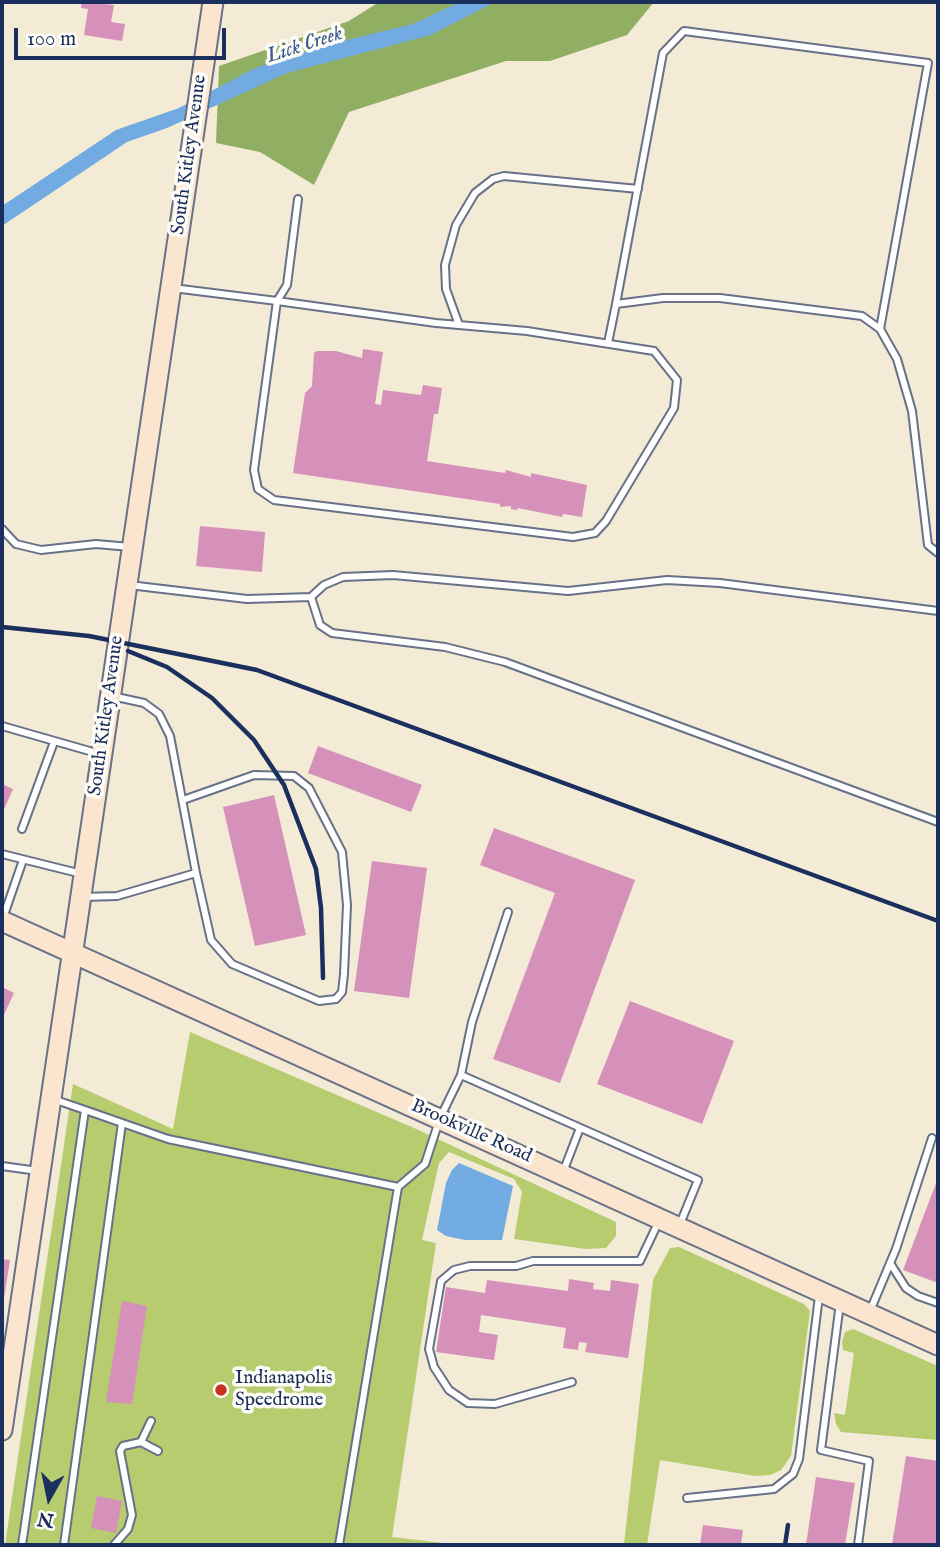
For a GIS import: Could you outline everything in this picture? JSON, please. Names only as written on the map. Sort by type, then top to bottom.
[{"type":"street","name":"South Kitley Avenue","points":[[2,1430],[8,1339],[40,1171],[213,2]]},
{"type":"street","name":"Brookville Road","points":[[2,921],[938,1345]]},
{"type":"lane","points":[[608,343],[663,53],[684,31],[928,63],[880,329]]},
{"type":"lane","points":[[458,325],[446,289],[445,265],[456,225],[475,193],[493,179],[504,176],[638,189]]},
{"type":"lane","points":[[171,288],[277,301],[458,325],[608,343],[654,351],[677,380],[674,408],[606,521],[595,533],[573,537],[300,505],[274,500],[258,489],[254,470],[277,301],[287,285],[298,200]]},
{"type":"lane","points":[[616,304],[663,298],[719,298],[862,316],[880,329],[897,359],[912,411],[928,545],[938,553]]},
{"type":"lane","points":[[2,529],[16,544],[41,550],[96,544],[132,547]]},
{"type":"lane","points":[[127,585],[247,598],[311,597],[324,584],[343,577],[393,575],[568,591],[667,580],[720,583],[938,611]]},
{"type":"lane","points":[[311,597],[320,625],[332,633],[445,647],[505,662],[938,822]]},
{"type":"lane","points":[[110,696],[144,703],[159,713],[170,736],[211,940],[232,964],[319,1001],[328,1002],[342,992],[347,905],[342,852],[309,788],[294,776],[254,775],[183,800]]},
{"type":"lane","points":[[2,726],[102,755]]},
{"type":"lane","points":[[22,830],[54,742]]},
{"type":"lane","points":[[2,854],[84,875]]},
{"type":"lane","points":[[2,921],[23,860]]},
{"type":"lane","points":[[80,897],[117,895],[196,873]]},
{"type":"lane","points":[[339,1545],[398,1187],[425,1164],[440,1118],[461,1075],[472,1023],[508,912]]},
{"type":"lane","points":[[461,1075],[698,1180],[679,1227]]},
{"type":"lane","points":[[51,1098],[168,1139],[398,1187]]},
{"type":"lane","points":[[22,1545],[85,1110]]},
{"type":"lane","points":[[64,1545],[122,1123]]},
{"type":"lane","points":[[562,1173],[580,1128]]},
{"type":"lane","points":[[869,1314],[890,1263],[932,1138]]},
{"type":"lane","points":[[2,1166],[40,1171]]},
{"type":"lane","points":[[572,1382],[495,1404],[468,1403],[449,1390],[433,1367],[429,1349],[441,1281],[454,1270],[470,1266],[516,1266],[533,1261],[640,1261],[660,1218]]},
{"type":"lane","points":[[890,1263],[906,1288],[918,1296],[938,1303]]},
{"type":"lane","points":[[687,1498],[774,1489],[793,1475],[799,1459],[820,1291]]},
{"type":"lane","points":[[841,1300],[821,1450],[869,1461],[858,1545]]},
{"type":"lane","points":[[141,1442],[151,1421]]},
{"type":"lane","points":[[114,1545],[128,1529],[132,1515],[120,1451],[123,1446],[141,1442],[159,1451]]},
{"type":"green space","points":[[379,2],[654,2],[627,35],[550,61],[506,61],[349,112],[314,185],[260,152],[216,143],[219,66],[349,21]]},
{"type":"green space","name":"Indianapolis Speedrome","points":[[190,1032],[414,1128],[616,1222],[616,1236],[606,1248],[586,1249],[514,1239],[522,1192],[514,1179],[449,1152],[439,1163],[422,1240],[436,1243],[392,1537],[460,1545],[5,1545],[73,1084],[173,1129]]},
{"type":"green space","points":[[679,1247],[804,1304],[810,1311],[791,1456],[781,1470],[770,1475],[755,1476],[660,1460],[647,1545],[624,1545],[653,1280],[670,1248]]},
{"type":"green space","points":[[853,1329],[938,1366],[938,1440],[841,1432],[834,1413],[845,1415],[854,1353],[843,1350],[842,1342],[845,1332]]},
{"type":"water","name":"Lick Creek","points":[[460,2],[495,2],[431,35],[287,73],[167,128],[127,142],[2,226],[2,206],[116,130],[179,108],[255,68],[326,45],[413,24]]},
{"type":"water","points":[[459,1163],[513,1186],[502,1240],[465,1240],[446,1236],[437,1230],[446,1183]]},
{"type":"building","points":[[82,2],[114,5],[111,22],[125,24],[122,41],[84,35],[88,9],[81,8]]},
{"type":"building","points":[[363,349],[383,352],[375,404],[381,405],[383,390],[421,395],[423,385],[442,388],[438,414],[434,414],[427,461],[505,473],[506,470],[531,477],[531,473],[587,485],[582,517],[563,514],[562,517],[511,509],[511,506],[500,507],[500,504],[293,473],[305,393],[312,386],[314,353],[336,351],[362,358]]},
{"type":"building","points":[[200,526],[265,532],[262,572],[196,566]]},
{"type":"building","points":[[318,746],[422,785],[411,812],[308,773]]},
{"type":"building","points":[[2,784],[13,789],[2,814]]},
{"type":"building","points":[[274,795],[306,935],[255,946],[223,807]]},
{"type":"building","points":[[494,828],[635,880],[560,1083],[493,1059],[555,893],[480,865]]},
{"type":"building","points":[[372,861],[427,868],[409,998],[354,991]]},
{"type":"building","points":[[2,987],[14,993],[2,1019]]},
{"type":"building","points":[[630,1001],[734,1041],[702,1124],[597,1084]]},
{"type":"building","points":[[938,1178],[938,1283],[903,1270]]},
{"type":"building","points":[[2,1259],[10,1260],[3,1305],[2,1305]]},
{"type":"building","points":[[569,1279],[594,1283],[593,1289],[610,1291],[611,1280],[639,1284],[628,1358],[585,1352],[587,1343],[579,1342],[578,1350],[563,1348],[566,1328],[481,1315],[479,1332],[498,1335],[494,1360],[436,1352],[446,1287],[485,1293],[487,1280],[568,1291]]},
{"type":"building","points":[[122,1301],[147,1306],[132,1404],[106,1402]]},
{"type":"building","points":[[906,1456],[938,1461],[937,1545],[892,1545]]},
{"type":"building","points":[[816,1477],[855,1483],[845,1545],[806,1545]]},
{"type":"building","points":[[97,1496],[122,1501],[116,1533],[91,1528]]},
{"type":"building","points":[[703,1525],[743,1530],[741,1545],[700,1545]]},
{"type":"railway","points":[[2,627],[89,636],[257,670],[938,921]]},
{"type":"railway","points":[[128,651],[167,667],[212,698],[254,740],[284,785],[316,869],[321,908],[323,978]]},
{"type":"railway","points":[[785,1545],[788,1525]]},
{"type":"place","name":"Indianapolis Speedrome","points":[[221,1390]]}]
